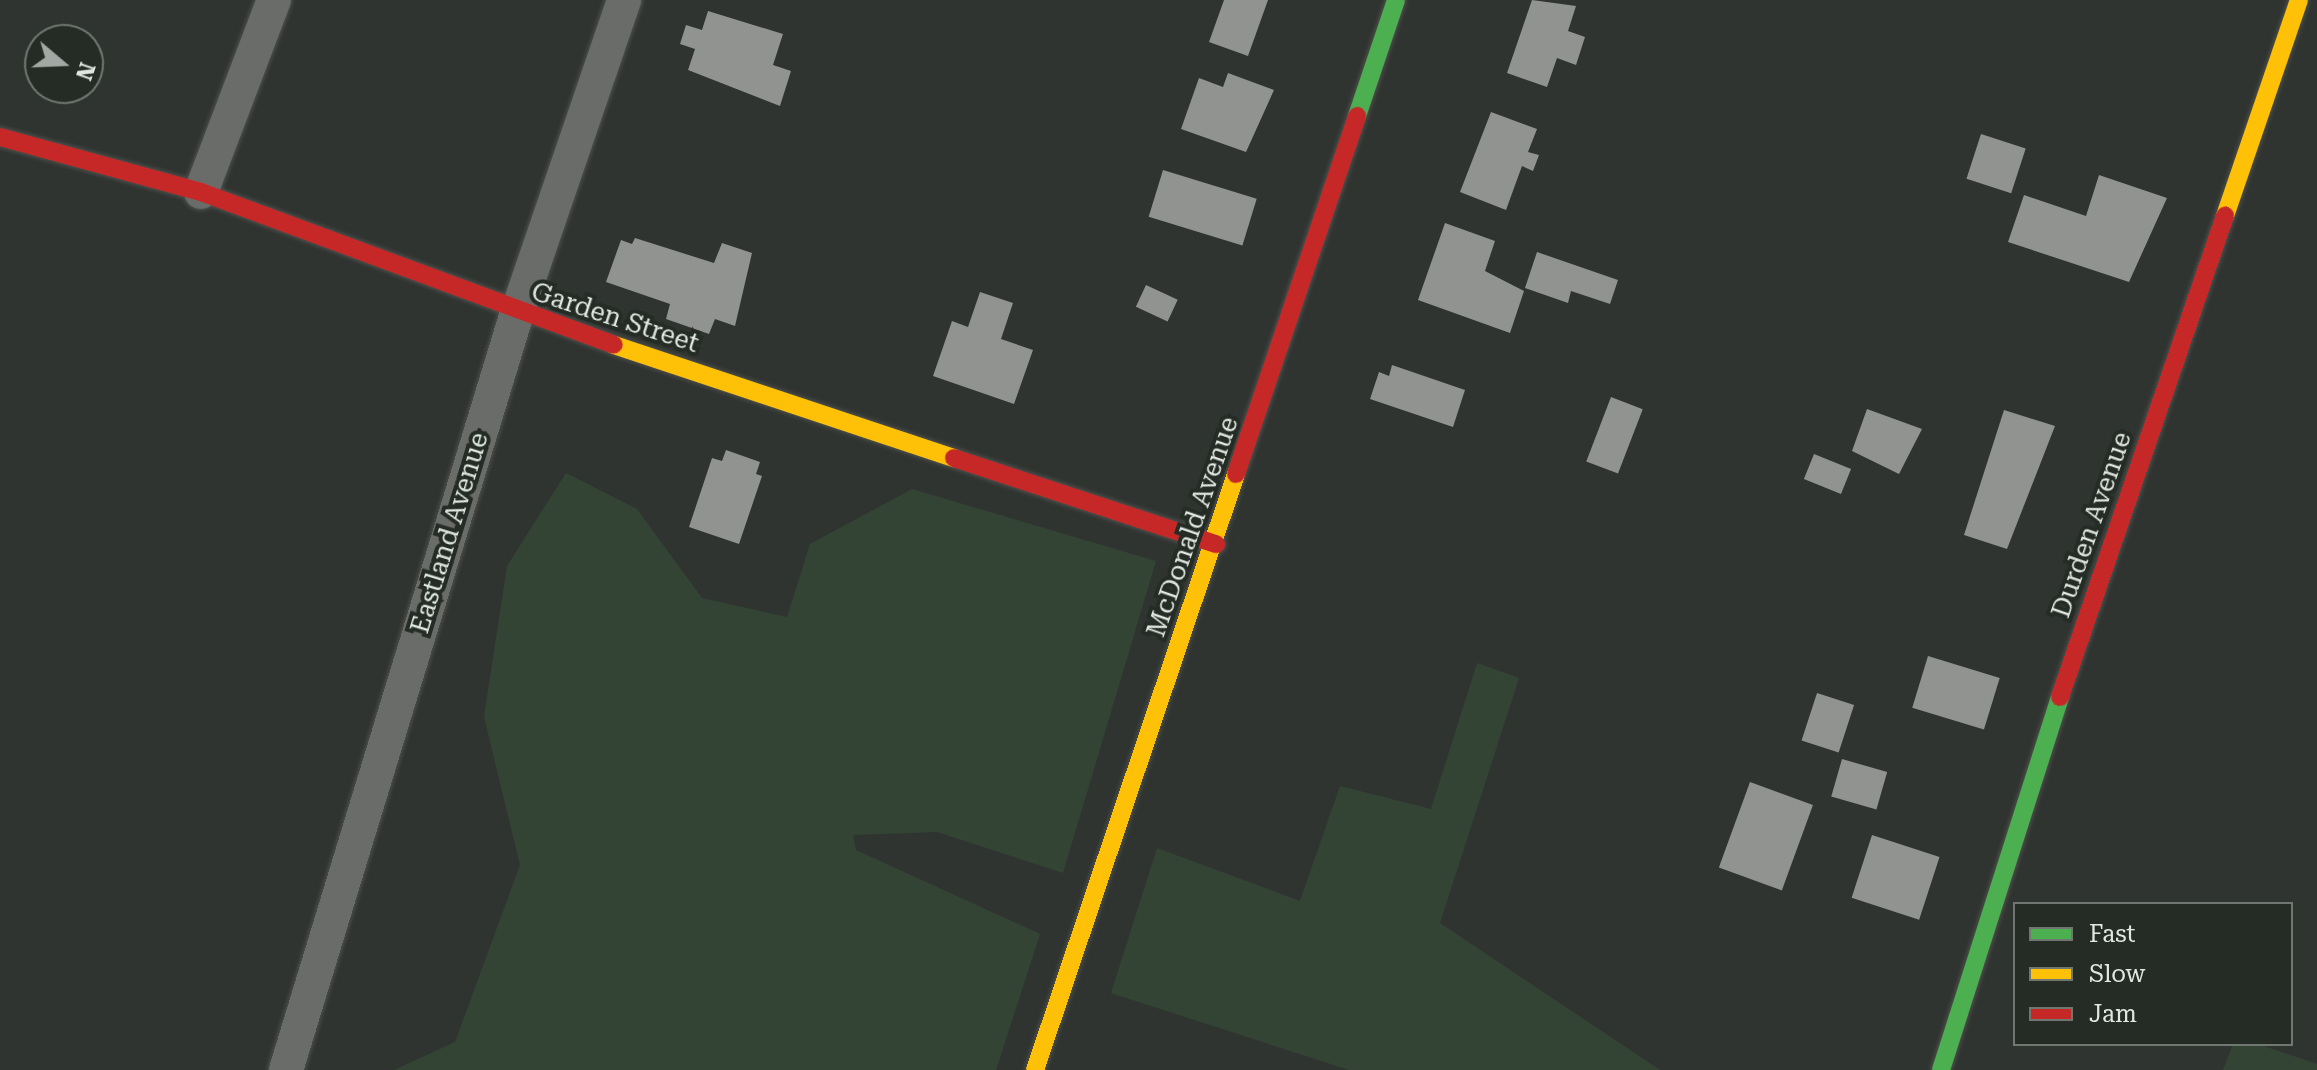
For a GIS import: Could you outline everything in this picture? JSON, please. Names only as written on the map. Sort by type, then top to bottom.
[{"type":"street","points":[[201,192],[274,0]]},
{"type":"street","name":"Eastland Avenue","points":[[286,1070],[517,313],[624,0]]},
{"type":"street","name":"McDonald Avenue","points":[[1035,1070],[1216,544],[1396,0]]},
{"type":"street","name":"Durden Avenue","points":[[1941,1070],[2047,735],[2299,0]]},
{"type":"street","name":"Garden Street","points":[[0,137],[201,192],[517,313],[1216,544]]},
{"type":"green space","points":[[566,473],[637,509],[702,598],[787,617],[810,544],[912,489],[1156,561],[1063,873],[937,832],[853,835],[856,850],[1040,934],[996,1070],[394,1070],[455,1042],[520,865],[484,717],[507,566]]},
{"type":"green space","points":[[1477,663],[1519,678],[1440,923],[1660,1070],[1349,1070],[1111,993],[1157,848],[1300,901],[1340,786],[1431,809]]},
{"type":"green space","points":[[2232,1046],[2264,1046],[2317,1064],[2317,1070],[2223,1070]]},
{"type":"building","points":[[1224,0],[1268,0],[1248,56],[1209,42]]},
{"type":"building","points":[[1532,0],[1576,6],[1568,31],[1585,37],[1576,65],[1557,58],[1547,87],[1507,73]]},
{"type":"building","points":[[708,11],[783,34],[773,65],[791,71],[780,106],[688,70],[695,49],[680,44],[686,25],[702,30]]},
{"type":"building","points":[[1228,73],[1274,90],[1246,152],[1181,129],[1199,78],[1223,87]]},
{"type":"building","points":[[1491,112],[1537,129],[1528,152],[1539,155],[1533,171],[1522,166],[1506,210],[1460,192]]},
{"type":"building","points":[[1981,134],[2026,149],[2011,193],[1966,179]]},
{"type":"building","points":[[1163,170],[1257,199],[1242,246],[1149,217]]},
{"type":"building","points":[[2099,175],[2167,198],[2129,282],[2008,242],[2024,195],[2086,216]]},
{"type":"building","points":[[1445,223],[1495,241],[1485,271],[1524,291],[1510,333],[1418,300]]},
{"type":"building","points":[[635,238],[714,263],[722,243],[752,253],[735,326],[715,319],[709,334],[666,319],[670,304],[606,282],[621,240],[632,244]]},
{"type":"building","points":[[1537,252],[1618,280],[1610,304],[1571,291],[1568,303],[1525,288]]},
{"type":"building","points":[[1146,285],[1178,300],[1168,322],[1136,307]]},
{"type":"building","points":[[980,292],[1013,303],[1001,339],[1033,350],[1014,404],[933,376],[952,321],[968,327]]},
{"type":"building","points":[[1392,365],[1465,390],[1453,427],[1370,399],[1379,372],[1389,376]]},
{"type":"building","points":[[1611,397],[1643,409],[1618,474],[1586,461]]},
{"type":"building","points":[[1867,409],[1922,429],[1899,474],[1852,451]]},
{"type":"building","points":[[2004,410],[2055,426],[2007,549],[1964,535]]},
{"type":"building","points":[[726,450],[760,462],[756,474],[762,476],[739,544],[689,527],[712,458],[722,461]]},
{"type":"building","points":[[1814,454],[1851,469],[1841,494],[1804,479]]},
{"type":"building","points":[[1928,656],[2000,678],[1984,730],[1912,708]]},
{"type":"building","points":[[1817,693],[1854,705],[1839,753],[1802,741]]},
{"type":"building","points":[[1842,759],[1887,772],[1876,809],[1831,796]]},
{"type":"building","points":[[1750,782],[1813,805],[1782,890],[1719,868]]},
{"type":"building","points":[[1872,835],[1940,857],[1919,920],[1852,898]]},
{"type":"traffic: fast","points":[[1357,116],[1396,0]]},
{"type":"traffic: fast","points":[[1941,1070],[2060,697]]},
{"type":"traffic: slow","points":[[2225,216],[2299,0]]},
{"type":"traffic: slow","points":[[614,345],[954,458]]},
{"type":"traffic: slow","points":[[1035,1070],[1236,474]]},
{"type":"traffic: jam","points":[[1236,474],[1357,116]]},
{"type":"traffic: jam","points":[[0,137],[201,192],[614,345]]},
{"type":"traffic: jam","points":[[2060,697],[2225,216]]},
{"type":"traffic: jam","points":[[954,458],[1216,544]]}]
